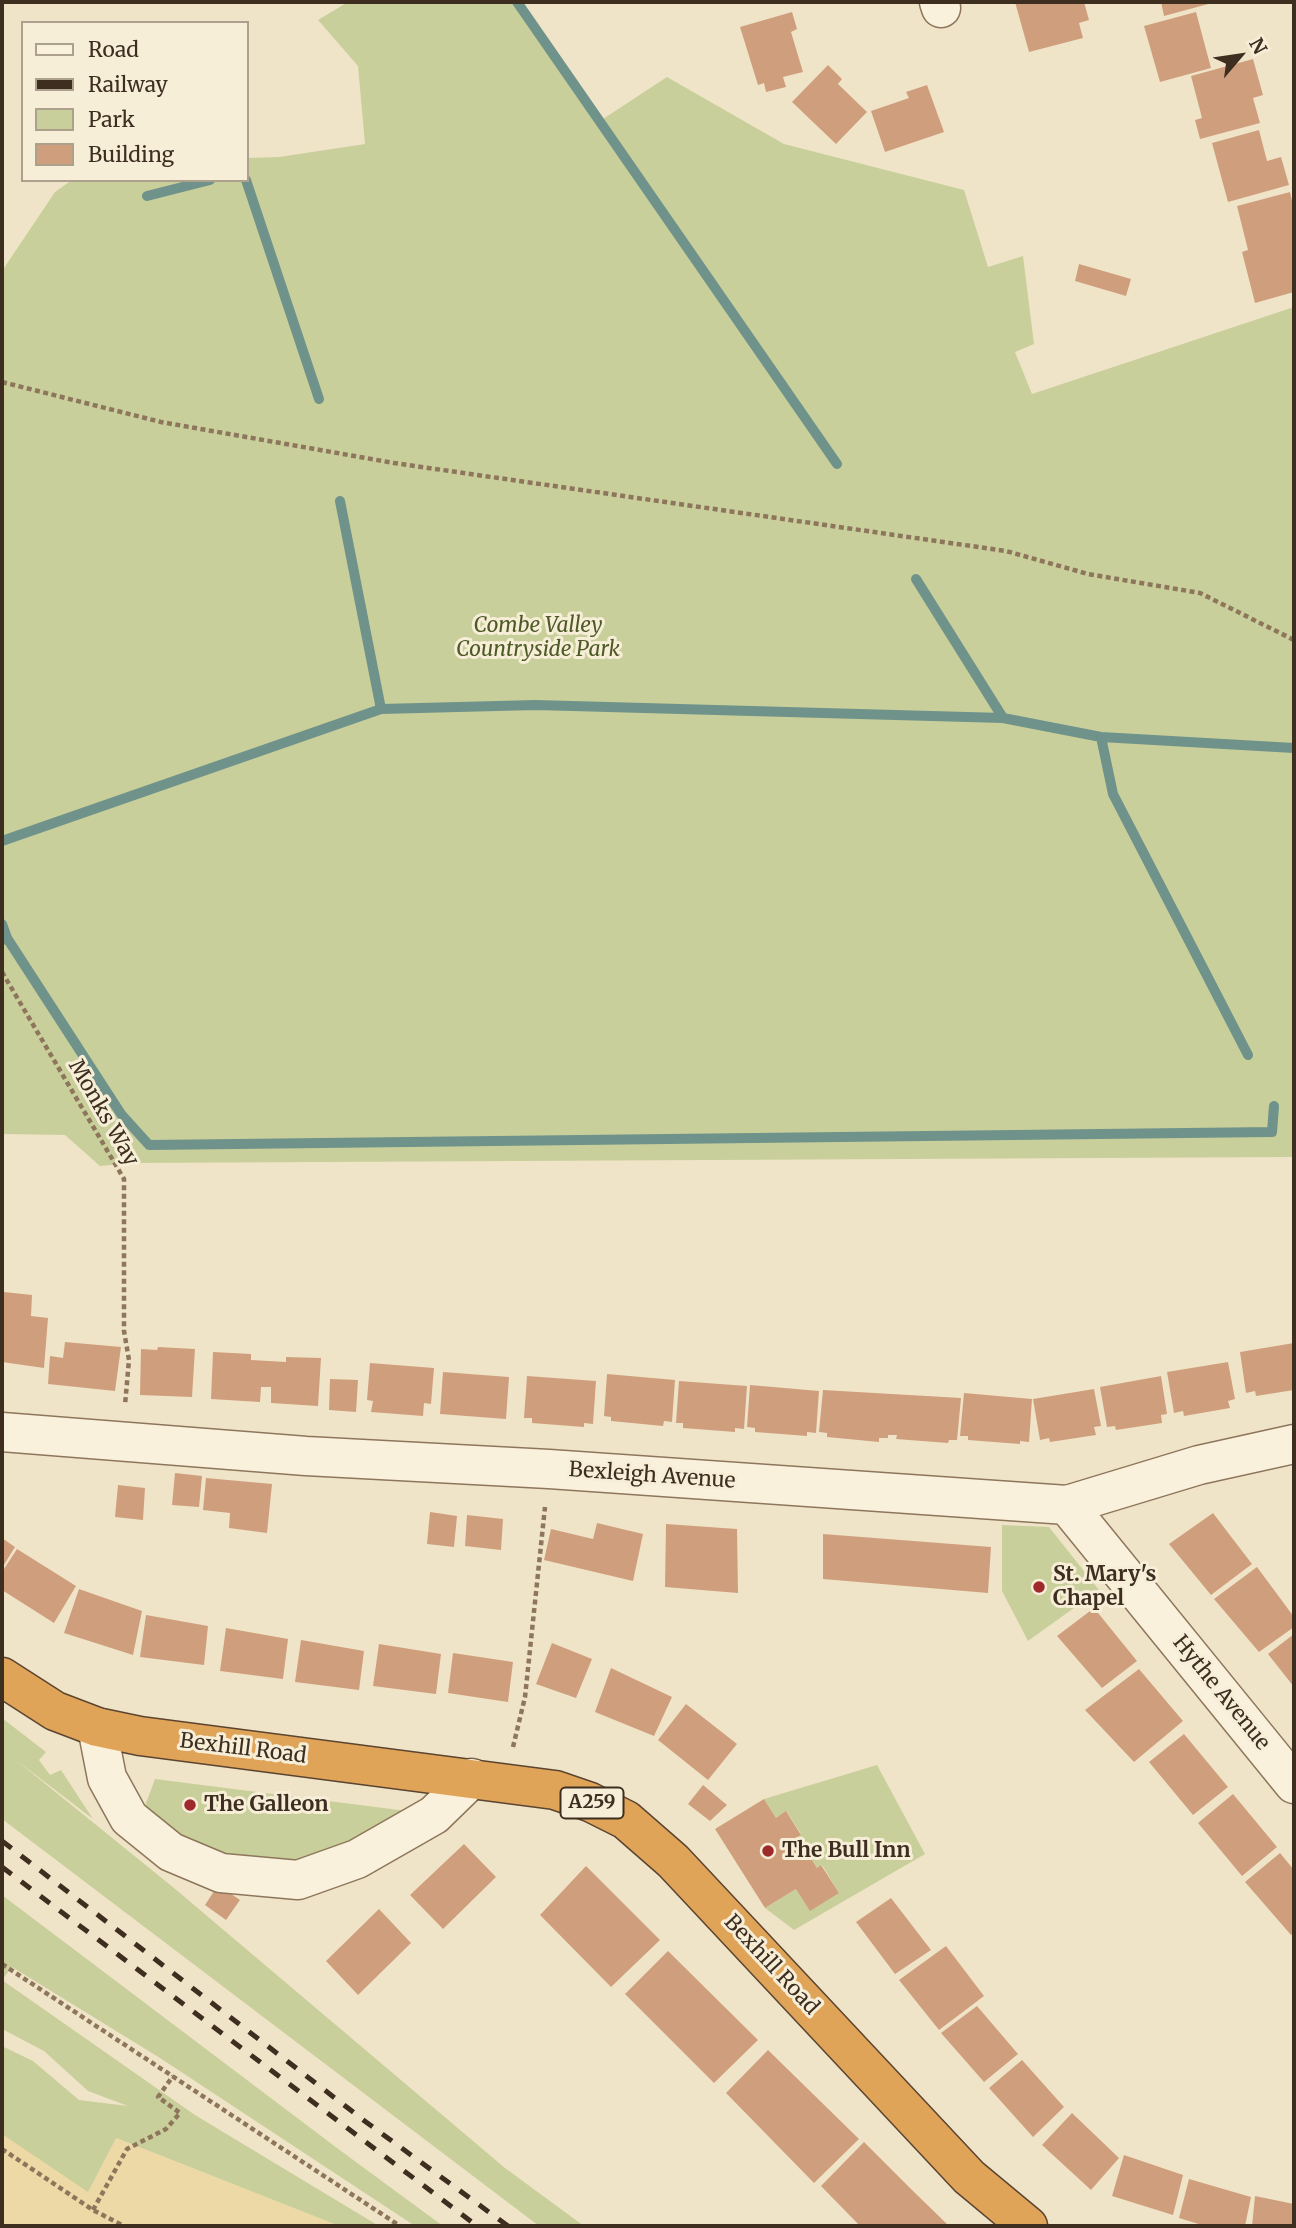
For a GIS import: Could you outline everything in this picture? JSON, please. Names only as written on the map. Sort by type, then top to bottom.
[{"type":"highway","name":"Bexhill Road","points":[[2,1677],[55,1711],[97,1727],[140,1736],[555,1790],[590,1802],[626,1820],[673,1861],[969,2177],[1028,2226]]},
{"type":"street","name":"Bexleigh Avenue","points":[[2,1432],[306,1456],[549,1469],[1067,1505],[1199,1465],[1294,1444]]},
{"type":"street","name":"Hythe Avenue","points":[[1067,1505],[1294,1784]]},
{"type":"street","points":[[97,1727],[107,1778],[128,1818],[171,1852],[220,1873],[299,1880],[357,1859],[434,1815],[486,1780]]},
{"type":"path","points":[[2,382],[161,422],[394,463],[1006,551],[1088,574],[1200,593],[1294,640]]},
{"type":"path","name":"Monks Way","points":[[2,972],[124,1179],[124,1331],[129,1360],[125,1410]]},
{"type":"path","points":[[486,1780],[514,1742],[524,1697],[549,1469]]},
{"type":"path","points":[[2,1964],[400,2226]]},
{"type":"path","points":[[93,2210],[127,2150],[166,2129],[180,2113],[158,2098],[173,2076]]},
{"type":"path","points":[[2,2149],[93,2210],[124,2226]]},
{"type":"green space","name":"Combe Valley Countryside Park","points":[[348,2],[521,2],[603,119],[667,77],[784,144],[964,190],[988,267],[1023,256],[1034,344],[1015,352],[1032,394],[1294,307],[1294,1157],[131,1163],[100,1166],[65,1135],[2,1134],[2,271],[55,192],[69,182],[248,182],[248,158],[279,157],[365,144],[358,66],[318,20]]},
{"type":"green space","points":[[1002,1525],[1049,1527],[1099,1590],[1028,1641],[1002,1591]]},
{"type":"green space","points":[[2,1718],[46,1752],[39,1760],[50,1775],[61,1770],[93,1819],[16,1760],[174,1888],[505,2168],[584,2226],[539,2226],[2,1819]]},
{"type":"green space","points":[[877,1765],[925,1854],[794,1930],[765,1908],[796,1889],[839,1893],[822,1865],[817,1868],[797,1837],[801,1834],[787,1812],[776,1818],[764,1799]]},
{"type":"green space","points":[[155,1779],[407,1811],[348,1846],[296,1865],[226,1858],[180,1836],[143,1811]]},
{"type":"green space","points":[[2,1895],[443,2226],[415,2226],[160,2058],[12,1967],[2,1980]]},
{"type":"green space","points":[[2,1980],[195,2115],[379,2226],[339,2226],[116,2138],[192,2226],[2,2226],[2,2046],[33,2061],[79,2100],[128,2106],[88,2091],[44,2051],[2,2029]]},
{"type":"sand","points":[[2,2134],[88,2192],[116,2138],[339,2226],[2,2226]]},
{"type":"building","points":[[1015,2],[1084,2],[1089,20],[1079,23],[1083,38],[1029,52]]},
{"type":"building","points":[[1161,2],[1212,2],[1212,3],[1164,16]]},
{"type":"building","points":[[792,12],[797,29],[791,32],[803,72],[783,77],[786,87],[766,92],[764,83],[758,85],[740,27]]},
{"type":"building","points":[[1196,12],[1211,68],[1160,82],[1144,26]]},
{"type":"building","points":[[1253,59],[1263,95],[1253,98],[1260,123],[1200,139],[1195,120],[1202,118],[1191,76]]},
{"type":"building","points":[[828,65],[842,79],[838,84],[867,112],[836,144],[792,102]]},
{"type":"building","points":[[927,85],[944,132],[885,152],[871,111],[909,98],[906,92]]},
{"type":"building","points":[[1259,130],[1267,161],[1281,157],[1289,185],[1228,202],[1212,143]]},
{"type":"building","points":[[1290,192],[1294,210],[1294,292],[1255,303],[1242,252],[1248,250],[1237,206]]},
{"type":"building","points":[[1079,264],[1131,279],[1126,296],[1075,281]]},
{"type":"building","points":[[4,1292],[32,1295],[31,1316],[48,1318],[44,1368],[2,1362]]},
{"type":"building","points":[[65,1342],[121,1347],[115,1391],[48,1384],[50,1356],[63,1358]]},
{"type":"building","points":[[1294,1343],[1294,1390],[1256,1396],[1255,1391],[1246,1393],[1240,1352]]},
{"type":"building","points":[[158,1347],[195,1349],[192,1397],[140,1395],[141,1349],[157,1350]]},
{"type":"building","points":[[213,1352],[251,1354],[251,1360],[286,1362],[286,1357],[321,1358],[318,1406],[271,1403],[271,1387],[261,1387],[260,1402],[211,1399]]},
{"type":"building","points":[[1228,1362],[1235,1399],[1228,1401],[1230,1408],[1184,1416],[1183,1411],[1174,1413],[1167,1372]]},
{"type":"building","points":[[370,1363],[434,1368],[431,1404],[424,1403],[423,1416],[371,1412],[373,1401],[367,1400]]},
{"type":"building","points":[[443,1372],[509,1377],[506,1419],[440,1414]]},
{"type":"building","points":[[607,1374],[675,1380],[672,1422],[664,1421],[663,1426],[611,1421],[611,1417],[604,1416]]},
{"type":"building","points":[[527,1376],[596,1381],[593,1424],[584,1423],[584,1427],[532,1423],[532,1418],[524,1418]]},
{"type":"building","points":[[1161,1376],[1167,1414],[1161,1415],[1162,1423],[1116,1430],[1115,1426],[1107,1427],[1100,1387]]},
{"type":"building","points":[[330,1379],[358,1380],[356,1412],[329,1410]]},
{"type":"building","points":[[679,1381],[747,1386],[744,1429],[735,1428],[735,1432],[683,1428],[683,1423],[676,1423]]},
{"type":"building","points":[[750,1385],[819,1391],[816,1433],[807,1432],[807,1436],[755,1432],[755,1428],[747,1427]]},
{"type":"building","points":[[1094,1389],[1101,1426],[1094,1427],[1096,1435],[1050,1442],[1049,1438],[1040,1440],[1033,1399]]},
{"type":"building","points":[[823,1390],[961,1398],[957,1440],[949,1440],[948,1443],[896,1439],[897,1435],[888,1435],[888,1438],[879,1438],[879,1442],[827,1437],[827,1433],[819,1432]]},
{"type":"building","points":[[964,1393],[1032,1399],[1029,1442],[1020,1441],[1020,1444],[968,1440],[968,1436],[960,1436]]},
{"type":"building","points":[[175,1473],[202,1476],[199,1507],[172,1505]]},
{"type":"building","points":[[206,1478],[272,1484],[267,1533],[229,1528],[230,1513],[203,1510]]},
{"type":"building","points":[[118,1485],[145,1488],[143,1520],[115,1517]]},
{"type":"building","points":[[430,1512],[457,1516],[454,1547],[427,1544]]},
{"type":"building","points":[[1213,1513],[1252,1564],[1211,1595],[1169,1544]]},
{"type":"building","points":[[467,1515],[503,1519],[501,1550],[465,1546]]},
{"type":"building","points":[[597,1523],[643,1534],[633,1581],[544,1560],[551,1529],[593,1539]]},
{"type":"building","points":[[666,1524],[737,1529],[738,1593],[665,1587]]},
{"type":"building","points":[[823,1534],[991,1547],[988,1593],[823,1579]]},
{"type":"building","points":[[2,1538],[15,1547],[2,1568]]},
{"type":"building","points":[[17,1549],[76,1586],[54,1623],[2,1590],[2,1572]]},
{"type":"building","points":[[1257,1567],[1294,1617],[1294,1627],[1259,1652],[1214,1599]]},
{"type":"building","points":[[79,1589],[142,1611],[133,1655],[64,1633]]},
{"type":"building","points":[[1094,1608],[1137,1661],[1102,1688],[1057,1636]]},
{"type":"building","points":[[146,1615],[208,1626],[204,1665],[140,1657]]},
{"type":"building","points":[[226,1628],[288,1639],[283,1679],[220,1671]]},
{"type":"building","points":[[1294,1634],[1294,1687],[1268,1654]]},
{"type":"building","points":[[301,1640],[364,1651],[359,1690],[295,1682]]},
{"type":"building","points":[[552,1643],[592,1659],[576,1698],[536,1684]]},
{"type":"building","points":[[379,1644],[441,1654],[436,1694],[373,1686]]},
{"type":"building","points":[[453,1653],[513,1662],[508,1702],[448,1693]]},
{"type":"building","points":[[611,1668],[672,1697],[654,1736],[595,1712]]},
{"type":"building","points":[[1139,1669],[1183,1721],[1134,1762],[1085,1710]]},
{"type":"building","points":[[686,1704],[737,1744],[708,1780],[658,1740]]},
{"type":"building","points":[[1184,1734],[1228,1787],[1193,1815],[1149,1762]]},
{"type":"building","points":[[703,1785],[727,1805],[710,1821],[688,1804]]},
{"type":"building","points":[[1233,1794],[1277,1847],[1242,1876],[1198,1823]]},
{"type":"building","name":"The Bull Inn","points":[[764,1799],[776,1818],[786,1811],[801,1835],[797,1837],[817,1868],[821,1865],[839,1893],[810,1911],[796,1889],[765,1908],[715,1829]]},
{"type":"building","points":[[464,1844],[496,1877],[443,1929],[410,1895]]},
{"type":"building","points":[[1280,1853],[1294,1870],[1294,1932],[1291,1935],[1245,1882]]},
{"type":"building","points":[[586,1866],[660,1940],[611,1987],[540,1915]]},
{"type":"building","points":[[218,1885],[240,1900],[226,1920],[205,1905]]},
{"type":"building","points":[[891,1898],[931,1950],[895,1974],[856,1922]]},
{"type":"building","points":[[379,1909],[411,1943],[358,1995],[326,1961]]},
{"type":"building","points":[[946,1946],[984,1996],[939,2030],[899,1980]]},
{"type":"building","points":[[668,1951],[758,2040],[714,2083],[625,1994]]},
{"type":"building","points":[[977,2006],[1018,2054],[984,2082],[941,2033]]},
{"type":"building","points":[[768,2050],[859,2139],[814,2183],[726,2093]]},
{"type":"building","points":[[1022,2060],[1064,2107],[1033,2137],[989,2088]]},
{"type":"building","points":[[1072,2113],[1119,2158],[1091,2190],[1042,2145]]},
{"type":"building","points":[[864,2142],[949,2226],[860,2226],[821,2186]]},
{"type":"building","points":[[1124,2155],[1183,2175],[1173,2215],[1112,2196]]},
{"type":"building","points":[[1189,2179],[1251,2197],[1245,2226],[1205,2226],[1179,2218]]},
{"type":"building","points":[[1255,2196],[1294,2204],[1294,2226],[1252,2226]]},
{"type":"waterway","points":[[517,2],[837,464]]},
{"type":"waterway","points":[[147,196],[202,182]]},
{"type":"waterway","points":[[247,182],[319,399]]},
{"type":"waterway","points":[[340,501],[381,709]]},
{"type":"waterway","points":[[916,579],[1003,718]]},
{"type":"waterway","points":[[2,841],[381,709],[536,705],[1003,718],[1101,737],[1294,748]]},
{"type":"waterway","points":[[1101,737],[1113,794],[1248,1055]]},
{"type":"waterway","points":[[2,924],[7,938],[2,940]]},
{"type":"waterway","points":[[7,938],[121,1114],[149,1145],[1272,1132],[1274,1106]]},
{"type":"railway","points":[[2,1841],[366,2122],[508,2226]]},
{"type":"railway","points":[[2,1867],[477,2226]]},
{"type":"place","name":"St. Mary's Chapel","points":[[1039,1587]]},
{"type":"place","name":"The Galleon","points":[[190,1805]]},
{"type":"place","name":"The Bull Inn","points":[[768,1851]]}]
